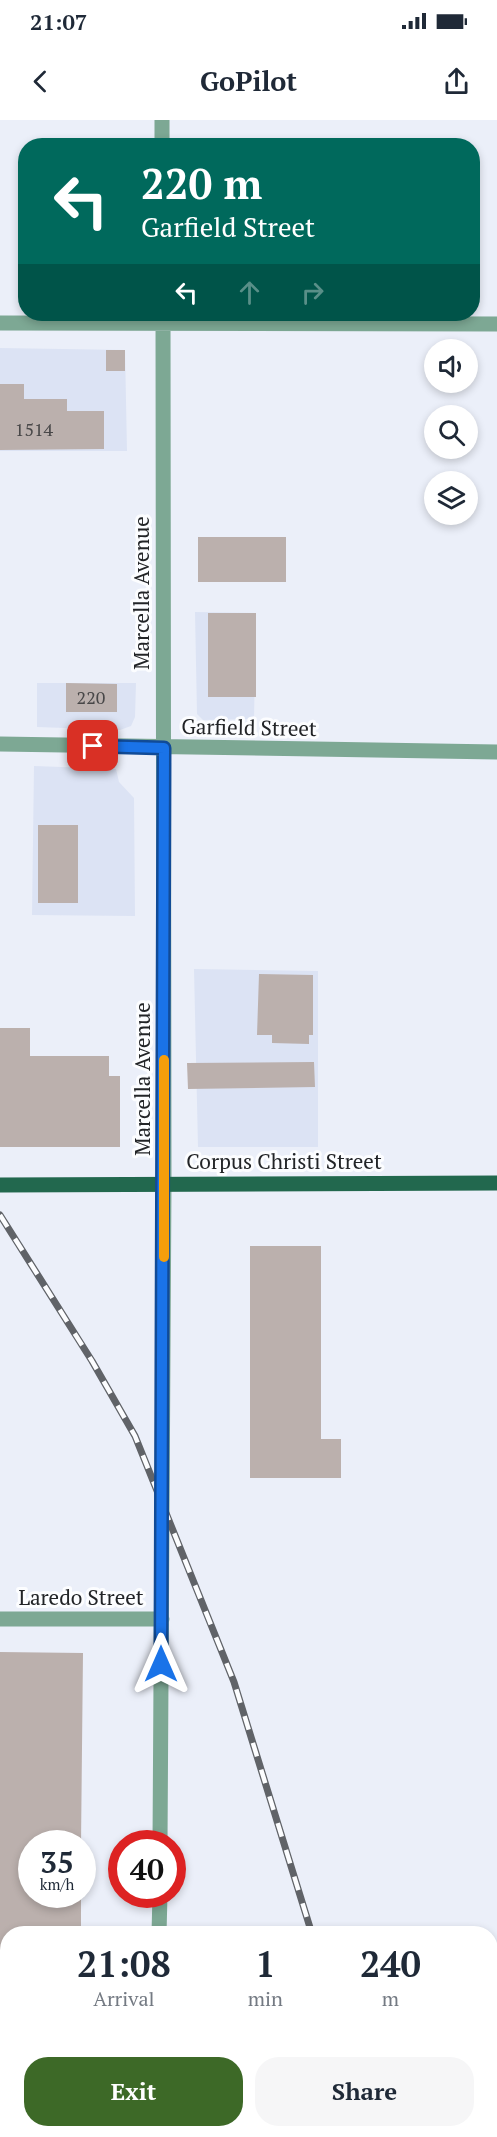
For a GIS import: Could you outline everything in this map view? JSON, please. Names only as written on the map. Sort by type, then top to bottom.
[{"type":"main road","name":"Corpus Christi Street","points":[[0,1185],[164,1182],[497,1182]]},
{"type":"street","points":[[162,120],[162,138]]},
{"type":"street","points":[[0,323],[82,321]]},
{"type":"street","name":"Marcella Avenue","points":[[160,1830],[164,1182],[163,321]]},
{"type":"street","points":[[297,321],[497,324]]},
{"type":"street","name":"Garfield Street","points":[[0,744],[497,752]]},
{"type":"street","name":"Laredo Street","points":[[0,1619],[162,1619]]},
{"type":"street","points":[[159,1926],[160,1908]]},
{"type":"shaded area","points":[[0,348],[125,350],[127,451],[0,451]]},
{"type":"shaded area","points":[[195,612],[256,613],[254,719],[203,720],[197,714]]},
{"type":"shaded area","points":[[37,683],[136,683],[135,717],[131,726],[120,730],[37,727]]},
{"type":"shaded area","points":[[34,766],[116,769],[119,782],[134,798],[135,916],[32,915]]},
{"type":"shaded area","points":[[194,969],[318,971],[318,1147],[198,1147]]},
{"type":"building","points":[[106,350],[125,350],[125,371],[106,371]]},
{"type":"building","points":[[0,384],[24,384],[24,399],[67,399],[67,411],[104,411],[104,449],[0,450]]},
{"type":"building","points":[[198,537],[286,537],[286,582],[198,582]]},
{"type":"building","points":[[208,613],[256,613],[256,697],[208,697]]},
{"type":"building","points":[[66,683],[117,684],[117,712],[66,712]]},
{"type":"building","points":[[38,825],[78,825],[78,903],[38,903]]},
{"type":"building","points":[[259,974],[313,975],[313,1035],[309,1035],[309,1044],[272,1043],[272,1035],[257,1035]]},
{"type":"building","points":[[0,1028],[30,1028],[30,1056],[109,1056],[109,1076],[120,1076],[120,1147],[0,1147]]},
{"type":"building","points":[[314,1062],[315,1087],[188,1089],[187,1063]]},
{"type":"building","points":[[250,1246],[321,1246],[321,1439],[341,1439],[341,1478],[250,1478]]},
{"type":"building","points":[[0,1652],[83,1653],[81,1830],[18,1830],[18,1908],[81,1908],[81,1926],[0,1926]]},
{"type":"railway","points":[[0,1215],[92,1361],[135,1436],[234,1682],[310,1926]]},
{"type":"slow traffic","points":[[164,1060],[164,1257]]},
{"type":"route","points":[[93,746],[164,748],[161,1664]]}]
